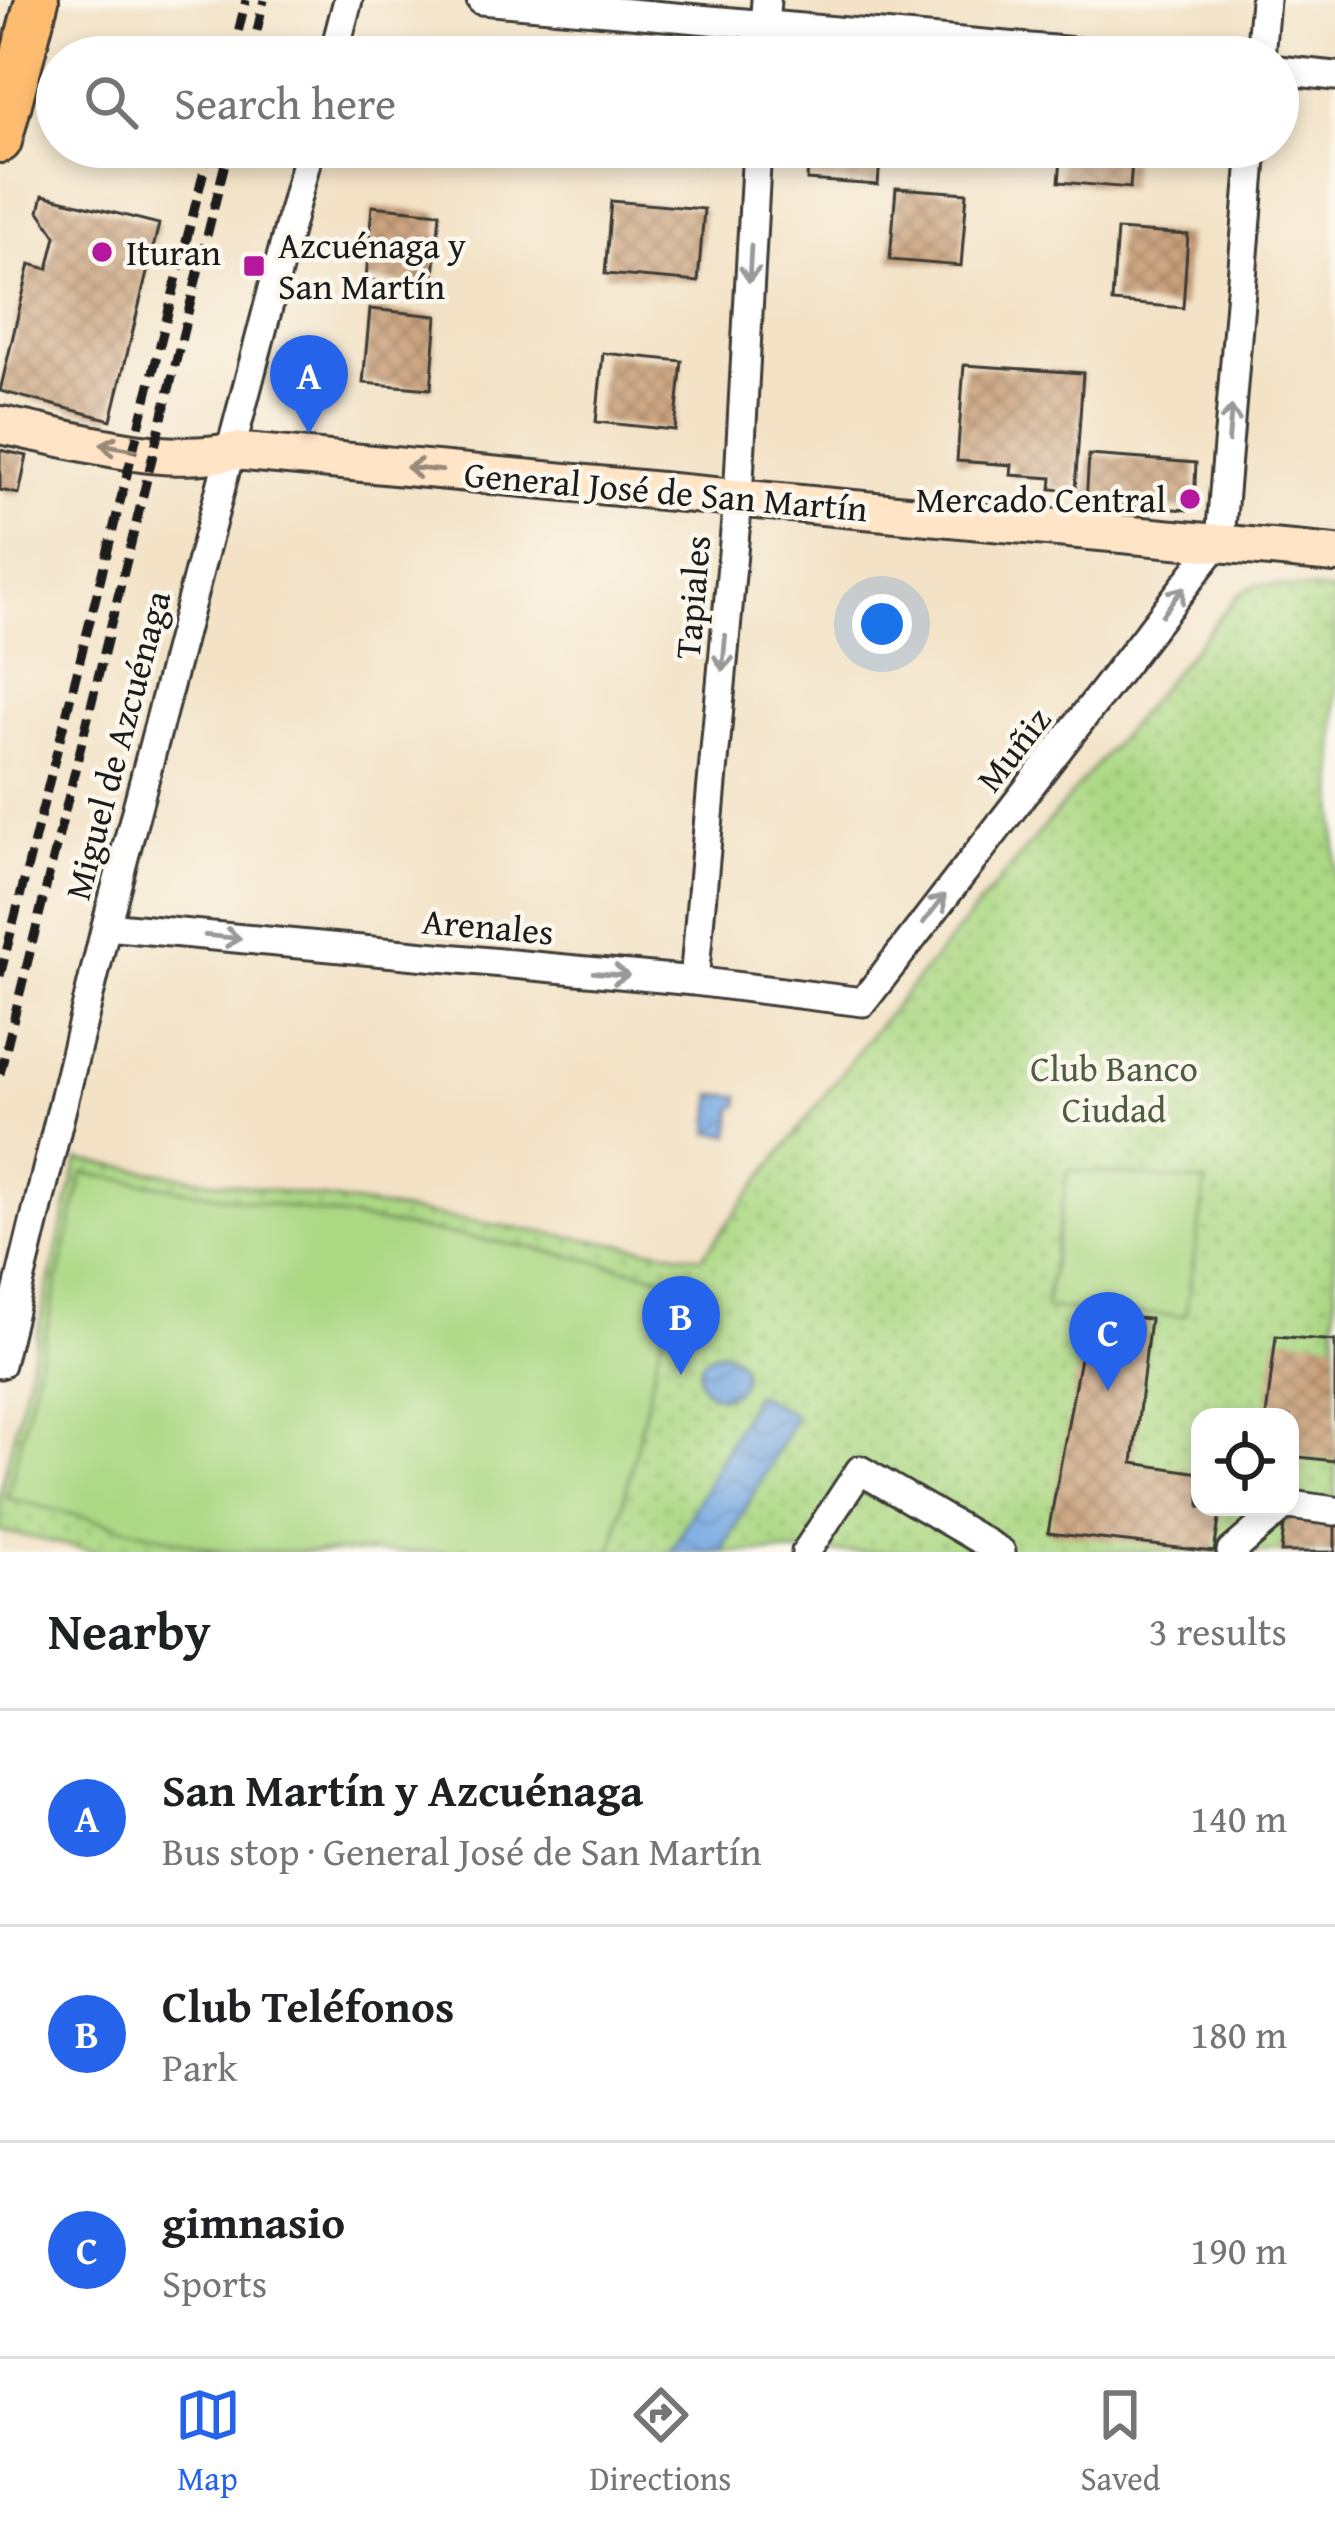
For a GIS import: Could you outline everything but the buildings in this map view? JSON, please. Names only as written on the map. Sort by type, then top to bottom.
[{"type":"main road","points":[[0,141],[37,0]]},
{"type":"street","points":[[339,36],[348,0]]},
{"type":"street","points":[[481,0],[765,11],[966,36]]},
{"type":"street","points":[[1262,36],[1265,0]]},
{"type":"street","points":[[1299,72],[1335,76]]},
{"type":"street","name":"Miguel de Azcuénaga","points":[[0,1364],[106,926],[305,168]]},
{"type":"street","name":"Tapiales","points":[[694,982],[738,498],[756,168]]},
{"type":"street","points":[[1220,541],[1250,168]]},
{"type":"street","name":"General José de San Martín","points":[[0,425],[135,451],[202,458],[234,452],[1335,554]]},
{"type":"street","name":"Muñiz","points":[[862,1001],[1220,541]]},
{"type":"street","name":"Arenales","points":[[106,926],[862,1001]]},
{"type":"street","points":[[806,1552],[860,1470],[1001,1552]]},
{"type":"street","points":[[1299,1507],[1335,1511]]},
{"type":"street","points":[[1231,1552],[1275,1516]]},
{"type":"green space","name":"Club Banco Ciudad","points":[[1257,584],[1335,592],[1335,1552],[100,1552],[0,1531],[0,1494],[78,1160],[702,1257],[868,1038],[1238,595]]},
{"type":"green space","points":[[1068,1170],[1206,1182],[1185,1316],[1045,1308]]},
{"type":"green space","points":[[83,1173],[537,1249],[675,1279],[612,1552],[464,1548],[462,1552],[223,1552],[7,1498]]},
{"type":"water","points":[[713,1094],[740,1096],[739,1106],[733,1109],[731,1135],[710,1133]]},
{"type":"water","points":[[721,1352],[736,1359],[743,1374],[736,1389],[721,1396],[706,1389],[699,1374],[706,1359]]},
{"type":"water","points":[[755,1393],[796,1416],[722,1552],[671,1552]]},
{"type":"railway","points":[[237,36],[246,0]]},
{"type":"railway","points":[[256,36],[264,0]]},
{"type":"railway","points":[[0,976],[205,168]]},
{"type":"railway","points":[[0,1074],[224,168]]},
{"type":"place","name":"Ituran","points":[[102,252]]},
{"type":"place","name":"Azcuénaga y San Martín","points":[[254,266]]},
{"type":"place","name":"San Martín y Azcuénaga","points":[[309,434]]},
{"type":"place","name":"Mercado Central","points":[[1190,499]]},
{"type":"place","name":"Club Teléfonos","points":[[681,1375]]},
{"type":"place","name":"gimnasio","points":[[1108,1391]]}]
